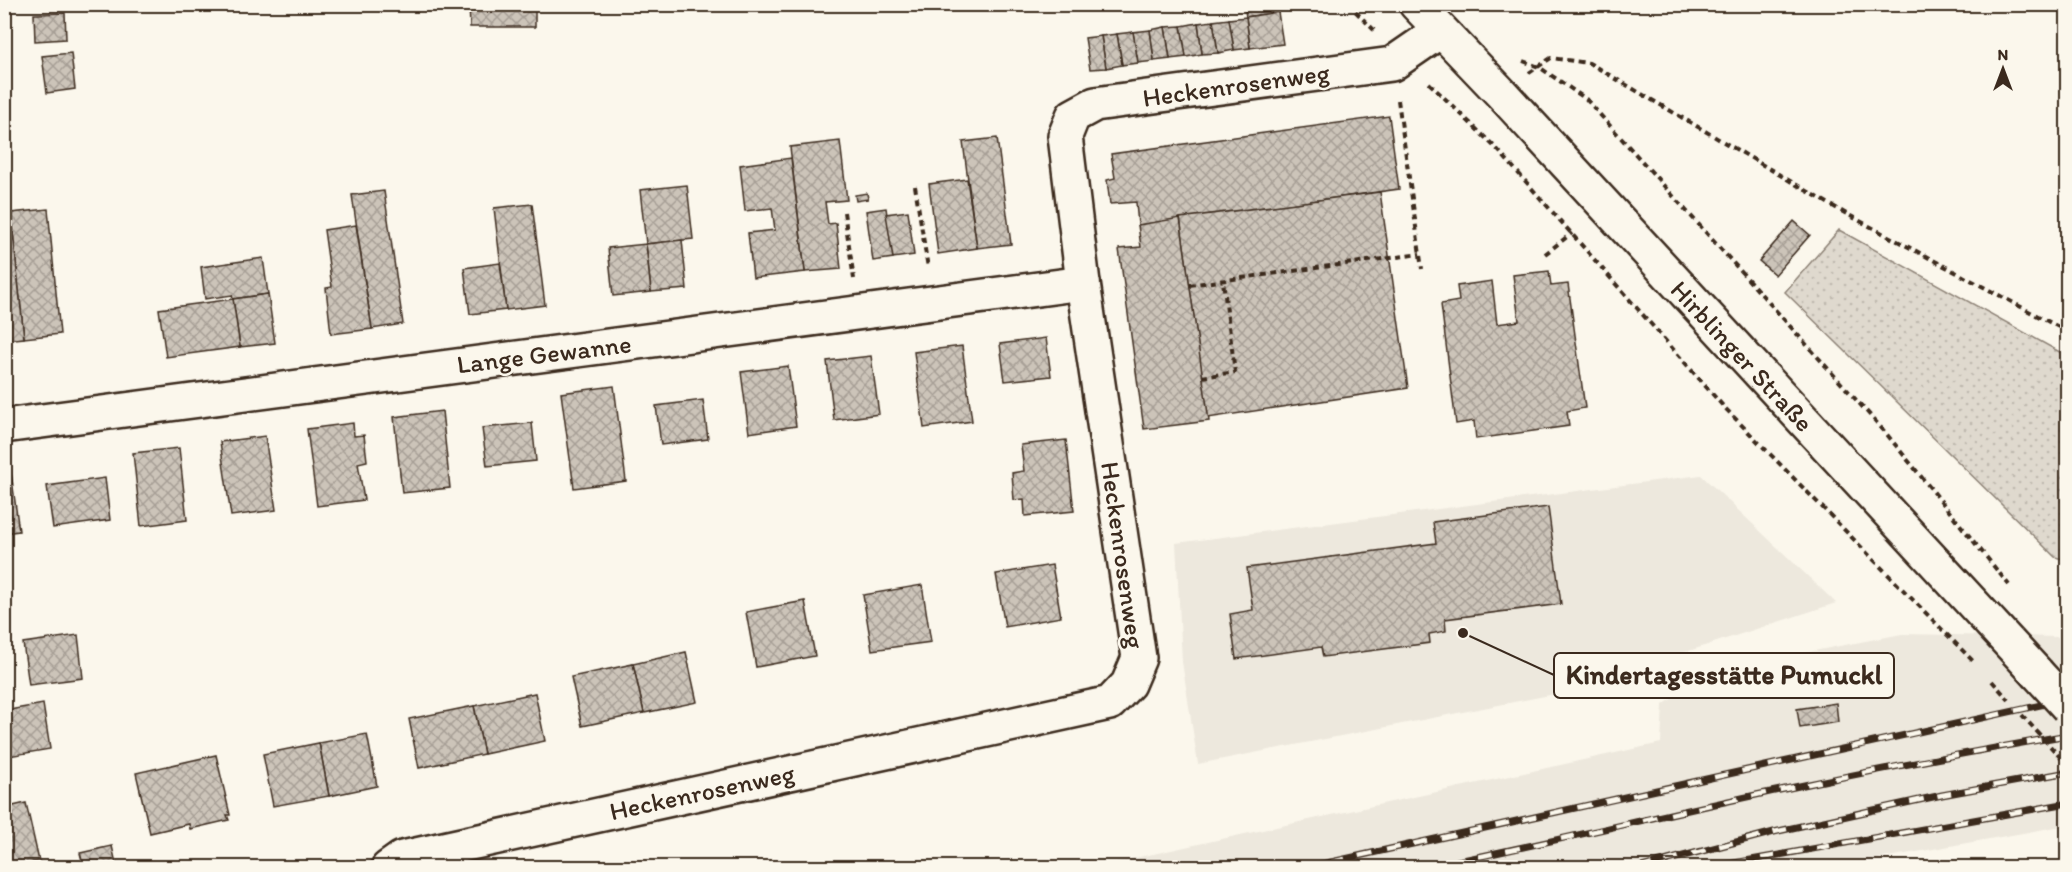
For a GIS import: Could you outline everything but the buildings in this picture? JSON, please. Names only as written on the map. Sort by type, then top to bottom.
[{"type":"street","name":"Hirblinger Straße","points":[[1416,4],[1501,93],[2067,707]]},
{"type":"street","name":"Heckenrosenweg","points":[[388,867],[402,858],[1110,703],[1128,684],[1139,658],[1083,283],[1065,136],[1073,116],[1095,104],[1397,60],[1440,31]]},
{"type":"street","name":"Lange Gewanne","points":[[4,426],[1083,283]]},
{"type":"path","points":[[1501,93],[1551,58],[1589,63],[1844,212],[2067,332]]},
{"type":"path","points":[[1517,59],[1539,67],[1586,99],[1885,432],[2009,586]]},
{"type":"path","points":[[1397,60],[1498,150],[1722,406],[1976,664]]},
{"type":"path","points":[[1397,60],[1422,268]]},
{"type":"path","points":[[915,186],[933,303]]},
{"type":"path","points":[[844,212],[858,313]]},
{"type":"path","points":[[1545,254],[1572,233]]},
{"type":"path","points":[[1189,285],[1420,254]]},
{"type":"path","points":[[1202,378],[1235,372],[1222,281]]},
{"type":"path","points":[[1992,681],[2067,765]]},
{"type":"shaded area","points":[[1839,230],[2067,356],[2067,560],[2055,557],[1785,292]]},
{"type":"shaded area","points":[[1701,475],[1836,603],[1560,693],[1198,764],[1182,662],[1176,543]]},
{"type":"shaded area","points":[[2067,632],[2067,825],[1827,868],[1089,868],[1661,743],[1663,705],[1710,671],[1902,634],[2058,637]]},
{"type":"railway","points":[[1304,868],[2068,699]]},
{"type":"railway","points":[[1424,868],[1795,787],[2068,735]]},
{"type":"railway","points":[[1638,868],[1774,832],[1942,795],[2068,772]]},
{"type":"railway","points":[[1706,868],[2068,803]]},
{"type":"place","name":"Kindertagesstätte Pumuckl","points":[[1463,633]]}]
